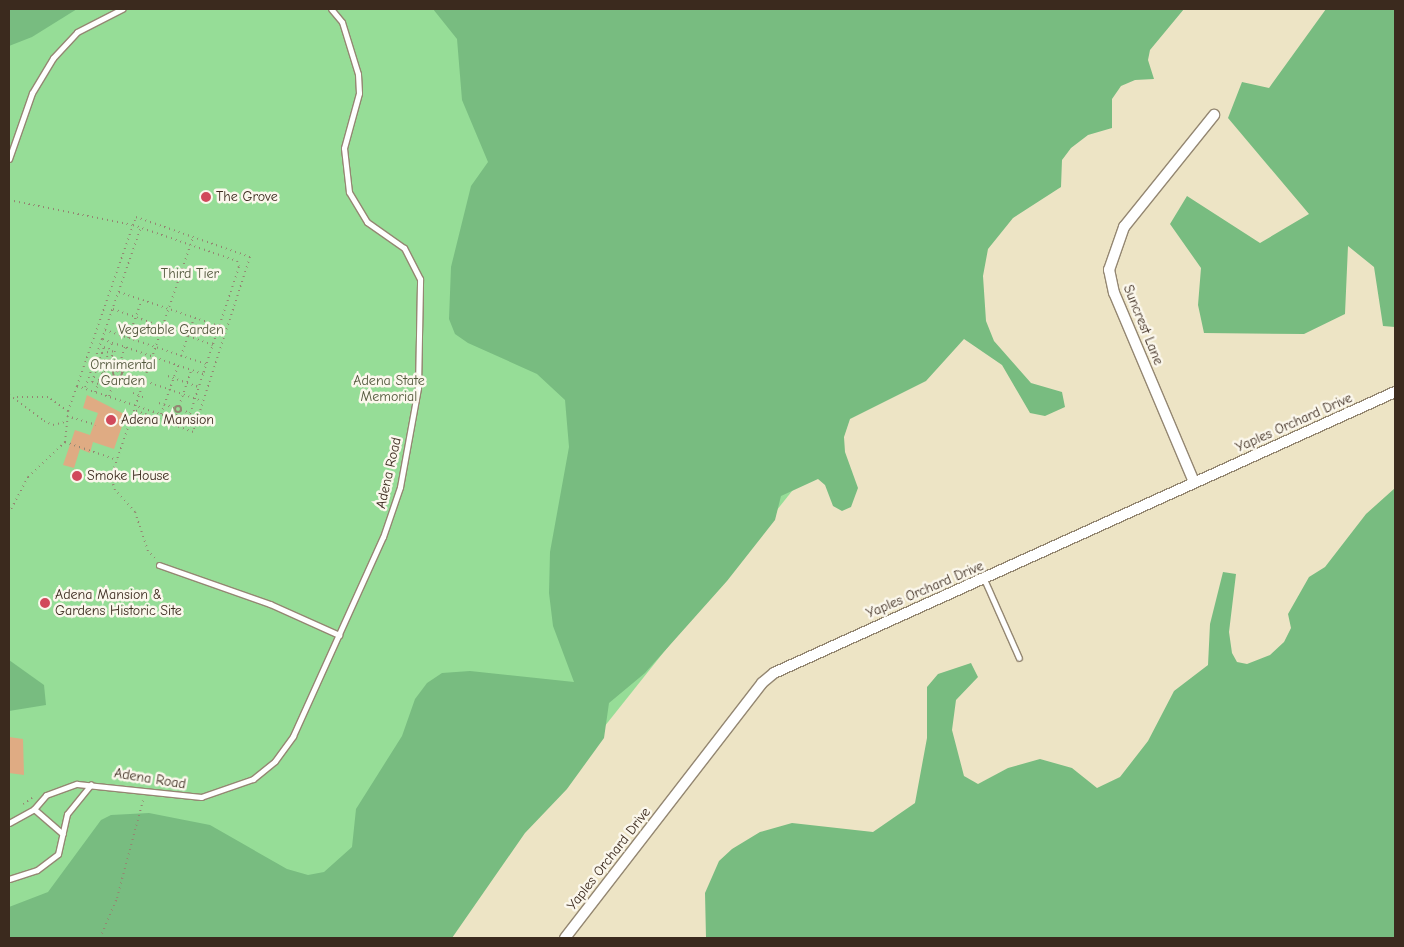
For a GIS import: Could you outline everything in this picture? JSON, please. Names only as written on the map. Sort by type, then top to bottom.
[{"type":"street","name":"Suncrest Lane","points":[[1194,482],[1114,293],[1109,270],[1124,227],[1214,115]]},
{"type":"street","name":"Yaples Orchard Drive","points":[[565,938],[762,683],[790,663],[984,580],[1194,482],[1395,392]]},
{"type":"lane","points":[[9,159],[32,93],[53,58],[77,32],[122,9]]},
{"type":"lane","name":"Adena Road","points":[[9,823],[34,809],[61,787],[91,784],[201,797],[253,779],[275,761],[294,736],[339,635],[400,487],[418,388],[422,313],[420,279],[412,258],[367,222],[349,192],[344,148],[360,93],[358,74],[342,22],[330,9]]},
{"type":"lane","points":[[159,565],[270,604],[339,635]]},
{"type":"lane","points":[[984,580],[1019,658]]},
{"type":"lane","points":[[9,879],[52,860],[63,844],[67,814],[91,784]]},
{"type":"lane","points":[[34,809],[63,834]]},
{"type":"path","points":[[9,200],[141,227],[237,261],[239,266],[186,423],[77,386]]},
{"type":"path","points":[[9,513],[28,477],[65,442],[65,422],[68,411],[136,217],[250,257],[193,432],[134,410]]},
{"type":"path","points":[[85,388],[141,227]]},
{"type":"path","points":[[159,565],[148,550],[135,512],[111,483],[135,405],[193,237]]},
{"type":"path","points":[[118,292],[219,326]]},
{"type":"path","points":[[128,338],[142,300]]},
{"type":"path","points":[[112,309],[213,345]]},
{"type":"path","points":[[181,356],[194,318]]},
{"type":"path","points":[[105,330],[206,364]]},
{"type":"path","points":[[102,339],[203,374]]},
{"type":"path","points":[[102,373],[94,377],[92,382],[103,386],[102,373],[101,366],[106,360],[112,343]]},
{"type":"path","points":[[95,392],[99,378],[106,368],[108,355],[115,351],[104,347],[108,355],[106,360]]},
{"type":"path","points":[[109,396],[125,347]]},
{"type":"path","points":[[94,363],[203,401]]},
{"type":"path","points":[[161,414],[178,366]]},
{"type":"path","points":[[113,370],[119,367]]},
{"type":"path","points":[[119,367],[121,373]]},
{"type":"path","points":[[142,367],[154,371]]},
{"type":"path","points":[[113,370],[116,376]]},
{"type":"path","points":[[190,413],[181,410],[179,406],[192,370]]},
{"type":"path","points":[[116,376],[121,373]]},
{"type":"path","points":[[168,376],[199,387]]},
{"type":"path","points":[[94,377],[99,378]]},
{"type":"path","points":[[133,393],[143,397]]},
{"type":"path","points":[[9,395],[15,397],[48,397],[68,411]]},
{"type":"path","points":[[15,397],[44,421],[65,422]]},
{"type":"path","points":[[159,402],[175,408],[177,412],[173,424]]},
{"type":"path","points":[[175,408],[179,406]]},
{"type":"path","points":[[177,412],[181,410]]},
{"type":"path","points":[[67,416],[96,425]]},
{"type":"path","points":[[65,442],[117,460]]},
{"type":"path","points":[[100,938],[117,898],[145,791]]},
{"type":"green space","name":"Adena State Memorial","points":[[9,9],[1176,9],[436,938],[9,938]]},
{"type":"green space","points":[[9,9],[77,9],[32,37],[9,46]]},
{"type":"green space","points":[[433,9],[1184,9],[1150,50],[1148,60],[1154,79],[1135,80],[1121,86],[1112,99],[1112,128],[1088,135],[1071,148],[1062,160],[1061,187],[1013,218],[988,249],[983,276],[986,321],[994,341],[1031,383],[1062,392],[1065,407],[1045,416],[1030,413],[1002,365],[964,339],[926,381],[850,419],[844,437],[845,452],[858,488],[851,507],[842,511],[833,506],[825,485],[818,479],[781,496],[775,520],[727,581],[645,673],[609,703],[604,738],[567,789],[525,833],[452,938],[9,938],[9,907],[48,892],[101,820],[111,815],[149,813],[210,825],[287,869],[308,875],[324,872],[352,847],[356,809],[402,736],[415,699],[427,683],[442,673],[470,671],[574,682],[553,626],[549,593],[550,552],[569,447],[565,400],[537,374],[468,343],[455,334],[449,319],[451,267],[471,186],[488,162],[462,100],[457,39]]},
{"type":"green space","points":[[1326,9],[1395,9],[1395,327],[1383,326],[1374,267],[1348,246],[1345,314],[1304,334],[1204,333],[1198,305],[1201,268],[1170,224],[1187,196],[1260,243],[1309,214],[1228,118],[1242,82],[1269,88]]},
{"type":"green space","points":[[1395,488],[1395,938],[706,938],[705,893],[719,861],[732,849],[760,832],[792,823],[873,832],[915,803],[927,738],[927,687],[938,674],[971,663],[978,677],[956,700],[952,730],[964,776],[978,784],[1008,768],[1040,759],[1072,768],[1097,788],[1120,777],[1148,741],[1174,691],[1208,665],[1210,624],[1223,572],[1236,574],[1229,632],[1232,653],[1237,662],[1247,664],[1270,655],[1284,642],[1291,628],[1288,614],[1309,577],[1325,567],[1366,514]]},
{"type":"green space","points":[[9,660],[44,685],[46,705],[9,711]]},
{"type":"building","name":"Adena Mansion","points":[[87,395],[126,415],[114,449],[93,442],[90,453],[80,449],[74,468],[63,465],[75,430],[90,435],[98,413],[83,408]]},
{"type":"building","name":"Smoke House","points":[[74,469],[83,472],[79,481],[71,479]]},
{"type":"building","points":[[9,737],[23,739],[24,775],[9,773]]},
{"type":"place","name":"The Grove","points":[[206,197]]},
{"type":"place","name":"Adena Mansion","points":[[111,420]]},
{"type":"place","name":"Smoke House","points":[[77,476]]},
{"type":"place","name":"Adena Mansion & Gardens Historic Site","points":[[45,603]]},
{"type":"park label","name":"Third Tier","points":[[190,274]]},
{"type":"park label","name":"Vegetable Garden","points":[[171,330]]},
{"type":"park label","name":"Ornimental Garden","points":[[123,374]]}]
